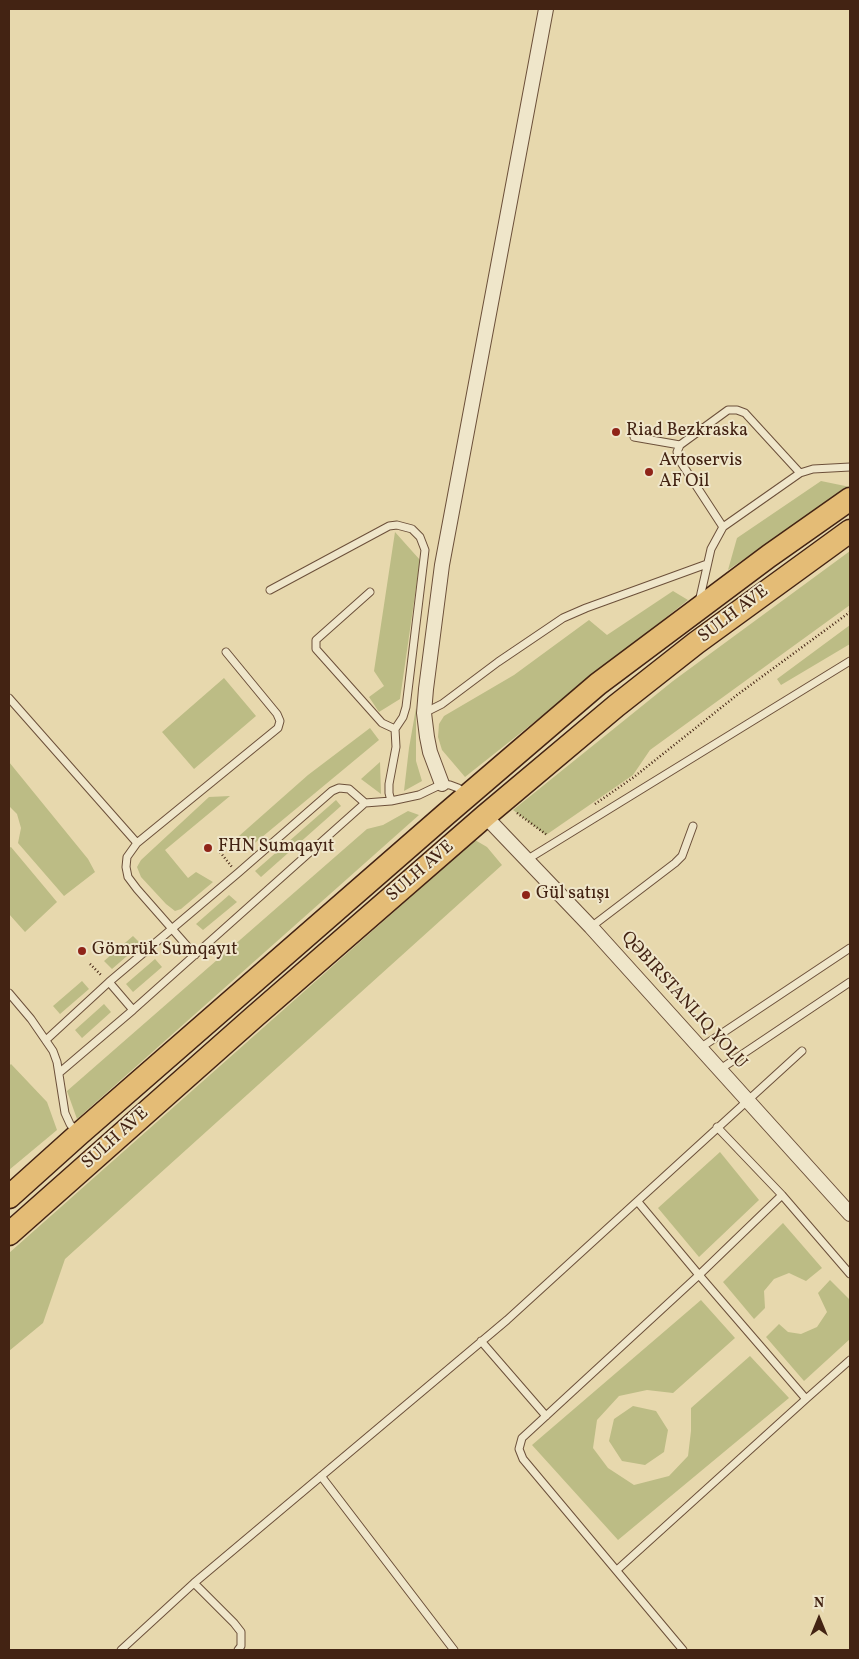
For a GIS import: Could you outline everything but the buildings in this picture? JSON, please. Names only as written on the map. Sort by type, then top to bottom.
[{"type":"highway","name":"SULH AVE","points":[[9,1197],[467,796],[598,684],[769,556],[850,499]]},
{"type":"highway","name":"SULH AVE","points":[[9,1234],[254,1016],[485,816],[616,706],[696,643],[850,531]]},
{"type":"highway","points":[[467,796],[485,816]]},
{"type":"street","points":[[442,784],[428,745],[424,713],[442,565],[546,9]]},
{"type":"street","points":[[485,816],[591,927],[850,1214]]},
{"type":"lane","points":[[723,527],[680,460],[677,452],[680,445],[728,410],[738,410],[745,413],[800,473]]},
{"type":"lane","points":[[634,437],[680,445]]},
{"type":"lane","points":[[698,610],[711,549],[723,527],[800,473],[813,469],[850,466]]},
{"type":"lane","points":[[270,590],[389,526],[396,525],[412,529],[420,537],[425,550],[406,707],[395,729],[396,747],[389,784],[391,801]]},
{"type":"lane","points":[[424,713],[442,704],[498,662],[563,618],[708,564]]},
{"type":"lane","points":[[370,592],[316,640],[316,649],[382,723],[395,729]]},
{"type":"lane","points":[[194,955],[128,877],[127,857],[137,843],[278,728],[280,721],[277,714],[226,652]]},
{"type":"lane","points":[[528,859],[849,663]]},
{"type":"lane","points":[[9,698],[137,843]]},
{"type":"lane","points":[[59,1073],[133,1010],[365,803],[391,801],[419,795],[442,784],[458,788],[467,796]]},
{"type":"lane","points":[[46,1040],[109,982],[332,791],[339,788],[349,789],[365,803]]},
{"type":"lane","points":[[591,927],[675,863],[682,856],[692,826]]},
{"type":"lane","points":[[700,1048],[850,948]]},
{"type":"lane","points":[[109,982],[133,1010]]},
{"type":"lane","points":[[719,1070],[850,982]]},
{"type":"lane","points":[[9,993],[53,1051],[59,1073],[65,1113],[78,1135]]},
{"type":"lane","points":[[121,1650],[194,1583],[507,1320],[802,1051]]},
{"type":"lane","points":[[717,1127],[782,1195],[850,1274]]},
{"type":"lane","points":[[683,1650],[523,1459],[519,1449],[522,1438],[699,1275],[782,1195]]},
{"type":"lane","points":[[638,1202],[806,1399]]},
{"type":"lane","points":[[481,1341],[546,1416]]},
{"type":"lane","points":[[617,1570],[850,1360]]},
{"type":"lane","points":[[321,1476],[454,1650]]},
{"type":"lane","points":[[194,1583],[234,1623],[240,1632],[240,1646],[238,1650]]},
{"type":"path","points":[[588,809],[634,777],[737,695],[850,612]]},
{"type":"path","points":[[513,810],[546,835],[549,835]]},
{"type":"path","points":[[220,852],[238,873]]},
{"type":"path","points":[[90,964],[109,982]]},
{"type":"green space","points":[[821,481],[850,487],[728,570],[737,538]]},
{"type":"green space","points":[[395,532],[420,560],[400,699],[379,712],[369,697],[384,686],[374,671]]},
{"type":"green space","points":[[850,551],[850,605],[650,750],[633,775],[546,835],[513,810],[673,681]]},
{"type":"green space","points":[[673,591],[688,600],[465,777],[442,750],[438,737],[439,724],[444,716],[514,675],[589,620],[607,635]]},
{"type":"green space","points":[[850,625],[850,644],[781,685],[777,679]]},
{"type":"green space","points":[[224,678],[256,716],[194,769],[162,732]]},
{"type":"green space","points":[[416,708],[416,761],[422,781],[404,791],[409,748]]},
{"type":"green space","points":[[370,728],[379,740],[250,847],[239,836],[308,775]]},
{"type":"green space","points":[[9,762],[88,859],[95,872],[64,896],[18,843],[21,828],[17,814],[9,806]]},
{"type":"green space","points":[[380,762],[381,794],[361,779]]},
{"type":"green space","points":[[230,796],[165,850],[188,878],[196,872],[213,882],[181,909],[175,911],[141,877],[137,867],[141,860],[209,797]]},
{"type":"green space","points":[[336,800],[341,806],[261,877],[255,871]]},
{"type":"green space","points":[[408,811],[419,815],[77,1119],[67,1091],[367,829],[383,825]]},
{"type":"green space","points":[[475,840],[487,847],[502,865],[65,1259],[43,1323],[9,1351],[9,1253]]},
{"type":"green space","points":[[11,847],[57,902],[25,932],[9,914],[9,848]]},
{"type":"green space","points":[[229,895],[237,902],[203,930],[196,924]]},
{"type":"green space","points":[[133,936],[141,944],[112,969],[104,961]]},
{"type":"green space","points":[[155,959],[162,967],[133,992],[126,984]]},
{"type":"green space","points":[[82,981],[89,989],[60,1014],[53,1006]]},
{"type":"green space","points":[[104,1004],[111,1012],[82,1038],[75,1030]]},
{"type":"green space","points":[[11,1064],[47,1102],[57,1130],[9,1170],[9,1066]]},
{"type":"green space","points":[[720,1152],[759,1200],[699,1257],[658,1208]]},
{"type":"green space","points":[[783,1223],[822,1268],[806,1281],[789,1273],[774,1279],[764,1291],[765,1308],[754,1319],[723,1282]]},
{"type":"green space","points":[[830,1280],[850,1300],[850,1339],[804,1381],[766,1337],[779,1324],[788,1332],[801,1334],[817,1327],[827,1312],[818,1293]]},
{"type":"green space","points":[[701,1300],[735,1338],[673,1393],[647,1390],[619,1396],[597,1420],[593,1448],[608,1468],[634,1485],[669,1476],[688,1456],[691,1408],[750,1356],[789,1398],[618,1540],[532,1445]]},
{"type":"green space","points":[[633,1406],[656,1411],[668,1430],[664,1452],[645,1465],[622,1461],[609,1441],[614,1419]]},
{"type":"place","name":"Riad Bezkraska","points":[[616,432]]},
{"type":"place","name":"Avtoservis AF Oil","points":[[649,472]]},
{"type":"place","name":"FHN Sumqayıt","points":[[208,848]]},
{"type":"place","name":"Gül satışı","points":[[526,895]]},
{"type":"place","name":"Gömrük Sumqayıt","points":[[82,951]]}]
